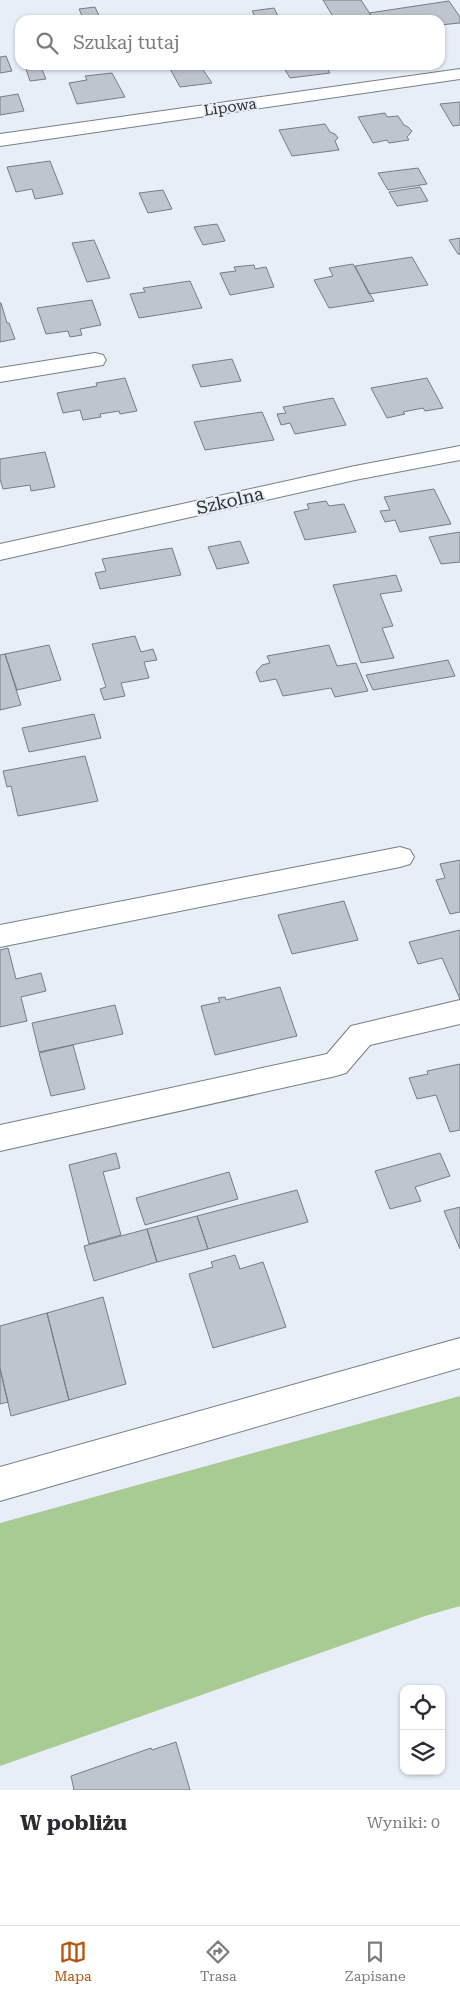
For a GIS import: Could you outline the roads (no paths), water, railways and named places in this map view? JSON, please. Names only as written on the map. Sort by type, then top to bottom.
[{"type":"street","name":"Lipowa","points":[[0,140],[460,74]]},
{"type":"street","points":[[0,375],[95,360]]},
{"type":"street","name":"Szkolna","points":[[0,552],[355,473],[460,453]]},
{"type":"street","points":[[0,936],[400,857]]},
{"type":"street","points":[[0,1138],[336,1064],[361,1035],[460,1012]]},
{"type":"street","points":[[0,1484],[460,1353]]}]
